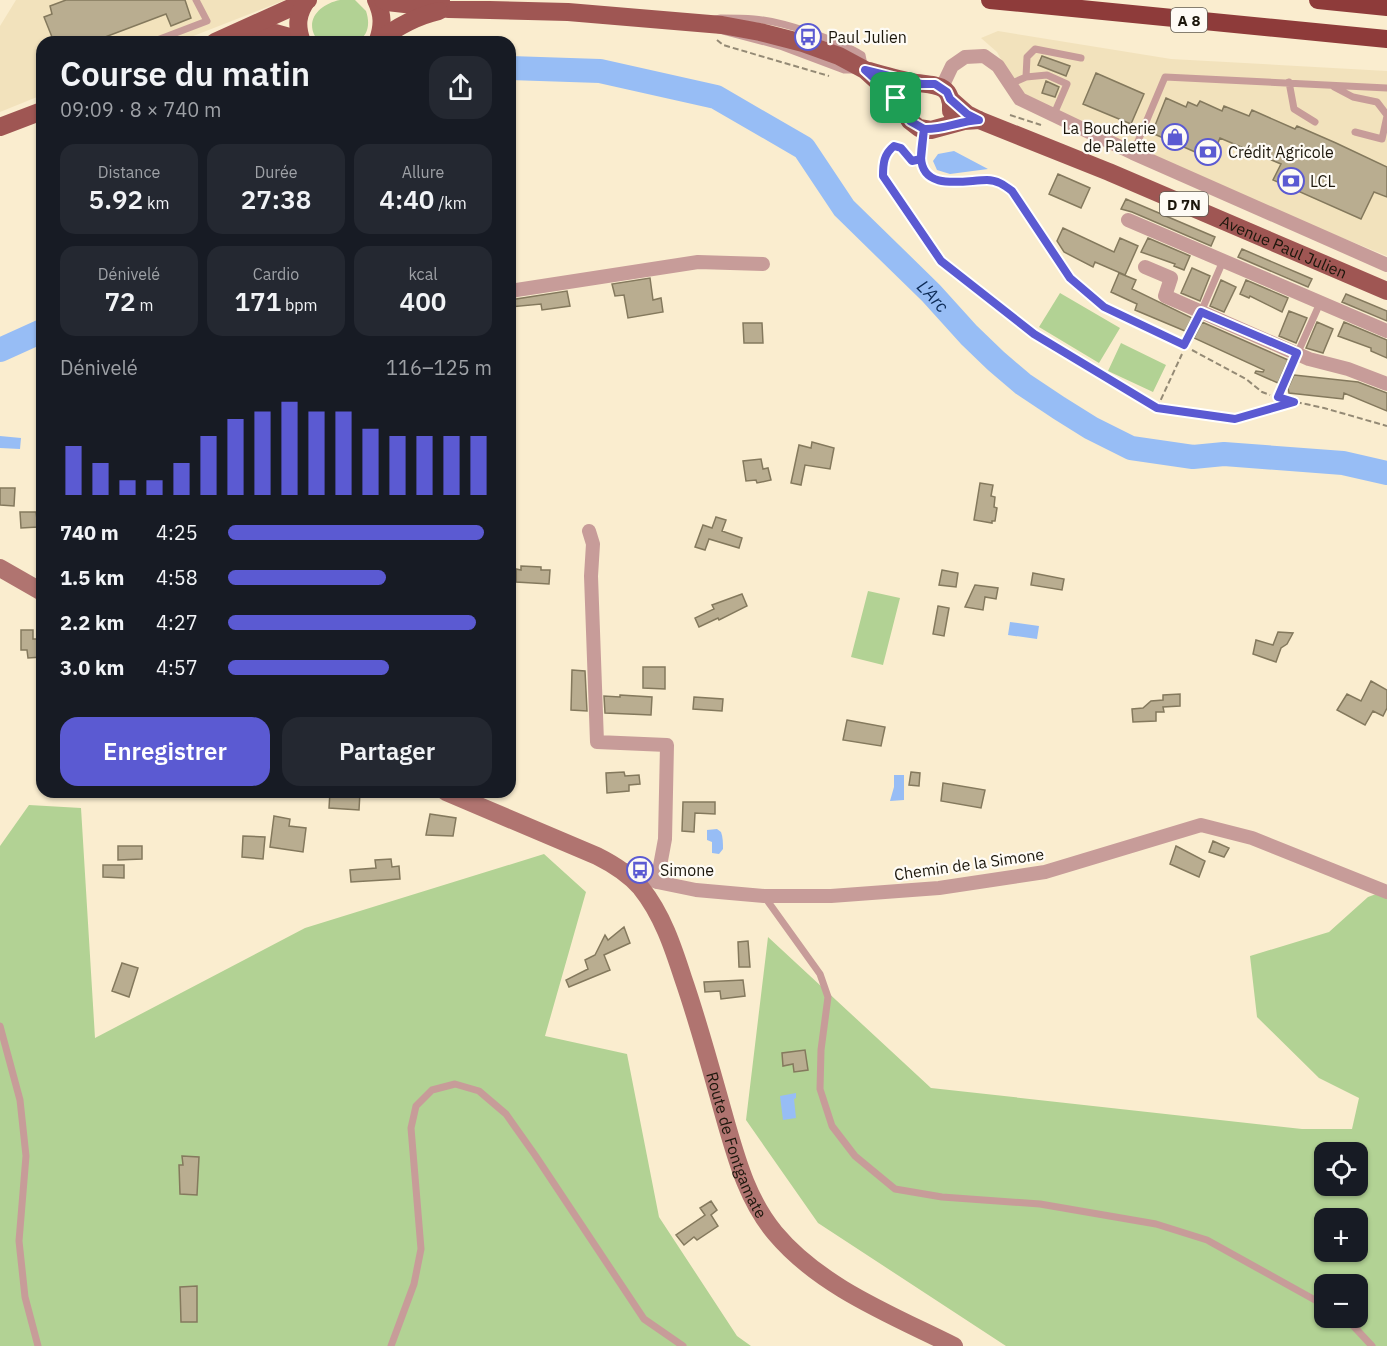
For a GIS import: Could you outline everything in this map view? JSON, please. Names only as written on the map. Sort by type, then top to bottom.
[{"type":"highway","name":"A 8","points":[[990,0],[1387,39]]},
{"type":"highway","points":[[1318,0],[1387,7]]},
{"type":"main road","points":[[231,36],[264,26],[308,0]]},
{"type":"main road","points":[[300,36],[297,25],[300,10],[308,0]]},
{"type":"main road","points":[[376,0],[383,24],[379,36]]},
{"type":"main road","points":[[383,0],[449,9],[568,12],[722,25],[803,43],[839,56],[865,70],[896,98],[910,121],[931,129],[979,120]]},
{"type":"main road","points":[[387,36],[426,14],[449,9]]},
{"type":"main road","points":[[264,26],[288,36]]},
{"type":"main road","points":[[865,70],[921,84],[931,83],[946,93],[950,116],[931,129]]},
{"type":"main road","points":[[905,111],[907,95],[921,84]]},
{"type":"main road","name":"Avenue Paul Julien","points":[[946,93],[967,114],[979,120],[1109,172],[1387,291]]},
{"type":"main road","points":[[0,127],[36,113]]},
{"type":"street","points":[[946,93],[952,66],[965,57],[984,56],[998,66],[1020,99],[1133,153],[1387,265]]},
{"type":"street","points":[[1128,220],[1387,331]]},
{"type":"street","points":[[516,290],[698,262],[763,264]]},
{"type":"street","points":[[1146,267],[1171,278],[1165,296],[1309,358],[1348,369],[1387,384]]},
{"type":"street","points":[[589,531],[593,544],[591,576],[597,742],[667,746],[665,839],[657,882]]},
{"type":"street","points":[[0,568],[36,589]]},
{"type":"street","name":"Route de Fontgamate","points":[[460,798],[614,864],[639,886],[649,899],[672,943],[744,1181],[757,1207],[774,1232],[795,1255],[820,1275],[852,1295],[954,1346]]},
{"type":"street","name":"Chemin de la Simone","points":[[614,864],[657,882],[696,890],[764,896],[831,896],[927,889],[1045,872],[1202,825],[1252,837],[1387,892]]},
{"type":"lane","points":[[168,36],[207,21],[196,0]]},
{"type":"lane","points":[[1026,77],[1027,57],[1035,49],[1081,58]]},
{"type":"lane","points":[[1010,84],[1026,77],[1047,75],[1067,84],[1054,114]]},
{"type":"lane","points":[[1133,153],[1166,76],[1387,88]]},
{"type":"lane","points":[[1289,82],[1294,108],[1315,122]]},
{"type":"lane","points":[[1329,85],[1353,97],[1377,102],[1387,116],[1382,139],[1355,132]]},
{"type":"lane","points":[[923,168],[921,159],[931,129]]},
{"type":"lane","points":[[1185,346],[1223,261]]},
{"type":"lane","points":[[1278,397],[1320,303]]},
{"type":"lane","points":[[764,896],[820,974],[828,997],[821,1050],[820,1089],[832,1126],[855,1156],[895,1188],[942,1197],[1040,1204],[1156,1224],[1207,1240],[1314,1299]]},
{"type":"lane","points":[[0,1026],[20,1100],[26,1156],[19,1241],[25,1297],[38,1346]]},
{"type":"lane","points":[[391,1346],[414,1284],[421,1249],[411,1128],[416,1106],[432,1090],[455,1084],[478,1091],[506,1114],[536,1155],[644,1319],[683,1346]]},
{"type":"lane","points":[[1355,1328],[1372,1346]]},
{"type":"path","points":[[716,39],[723,45],[839,78]]},
{"type":"path","points":[[921,159],[912,161],[901,148],[894,146],[887,152],[883,176],[941,261],[1034,334],[1157,408],[1235,419],[1294,402]]},
{"type":"path","points":[[923,168],[933,179],[950,183],[989,180],[1002,184],[1012,191],[1070,278],[1104,307],[1185,346],[1246,379],[1262,392],[1387,426]]},
{"type":"path","points":[[1157,408],[1185,346]]},
{"type":"shaded area","points":[[16,0],[285,0],[193,36],[36,36],[36,97],[0,112],[0,26]]},
{"type":"shaded area","points":[[998,31],[1171,59],[1387,71],[1387,256],[1133,153],[1018,91],[997,52],[981,38]]},
{"type":"green space","points":[[355,0],[366,11],[368,24],[364,36],[315,36],[312,28],[315,15],[325,5],[332,2]]},
{"type":"green space","points":[[1060,293],[1120,328],[1099,363],[1039,327]]},
{"type":"green space","points":[[1121,343],[1166,365],[1153,392],[1108,371]]},
{"type":"green space","points":[[868,591],[900,598],[883,665],[851,657]]},
{"type":"green space","points":[[29,805],[81,808],[95,1038],[305,928],[544,854],[586,892],[545,1036],[627,1054],[659,1217],[737,1336],[751,1346],[0,1346],[0,846]]},
{"type":"green space","points":[[1387,890],[1387,1346],[1006,1346],[818,1223],[746,1120],[768,937],[931,1088],[1302,1129],[1352,1129],[1359,1098],[1319,1078],[1257,1017],[1250,956],[1329,932],[1368,897]]},
{"type":"water","points":[[954,151],[988,169],[950,174],[937,170],[933,161],[938,154]]},
{"type":"water","points":[[0,436],[21,438],[20,449],[0,448]]},
{"type":"water","points":[[1010,622],[1039,626],[1037,639],[1008,635]]},
{"type":"water","points":[[894,775],[904,775],[904,800],[890,801],[894,787]]},
{"type":"water","points":[[717,829],[721,832],[723,840],[723,849],[719,854],[712,853],[712,842],[707,840],[707,830]]},
{"type":"water","points":[[796,1093],[794,1099],[796,1118],[783,1120],[780,1096]]},
{"type":"building","points":[[66,0],[185,0],[191,18],[171,26],[166,14],[108,36],[52,36],[44,17],[52,14],[50,6]]},
{"type":"building","points":[[1042,56],[1070,66],[1066,76],[1038,65]]},
{"type":"building","points":[[1096,73],[1144,94],[1131,124],[1083,104]]},
{"type":"building","points":[[1046,81],[1059,87],[1055,97],[1042,93]]},
{"type":"building","points":[[1166,98],[1186,107],[1188,102],[1197,106],[1200,101],[1222,111],[1224,106],[1249,116],[1252,110],[1295,129],[1297,126],[1336,143],[1387,167],[1387,197],[1374,192],[1361,219],[1273,180],[1281,164],[1220,138],[1211,159],[1152,133]]},
{"type":"building","points":[[1058,174],[1090,188],[1081,208],[1049,194]]},
{"type":"building","points":[[1126,199],[1215,237],[1211,246],[1121,209]]},
{"type":"building","points":[[1063,228],[1114,252],[1120,238],[1138,246],[1125,275],[1095,262],[1093,267],[1064,252],[1057,241]]},
{"type":"building","points":[[1148,238],[1190,256],[1184,270],[1174,266],[1175,264],[1141,252]]},
{"type":"building","points":[[1242,249],[1312,279],[1308,287],[1238,257]]},
{"type":"building","points":[[1192,268],[1210,276],[1200,301],[1181,293]]},
{"type":"building","points":[[1119,273],[1136,280],[1132,289],[1192,318],[1185,331],[1135,310],[1137,304],[1111,292]]},
{"type":"building","points":[[650,278],[653,300],[661,298],[663,312],[628,318],[624,295],[615,296],[612,284]]},
{"type":"building","points":[[1221,280],[1236,287],[1224,312],[1210,306]]},
{"type":"building","points":[[1246,280],[1288,298],[1282,312],[1250,296],[1249,298],[1240,294]]},
{"type":"building","points":[[567,291],[570,306],[542,310],[541,304],[516,306],[516,299]]},
{"type":"building","points":[[1346,294],[1387,311],[1387,321],[1342,302]]},
{"type":"building","points":[[1289,311],[1307,318],[1296,343],[1279,336]]},
{"type":"building","points":[[1202,322],[1288,360],[1278,383],[1255,373],[1264,370],[1194,338]]},
{"type":"building","points":[[1317,322],[1333,329],[1323,353],[1306,348]]},
{"type":"building","points":[[1344,322],[1387,340],[1387,358],[1371,351],[1371,348],[1338,336]]},
{"type":"building","points":[[743,323],[762,323],[763,343],[744,343]]},
{"type":"building","points":[[1294,375],[1358,382],[1387,393],[1387,411],[1344,393],[1343,399],[1289,393],[1288,388]]},
{"type":"building","points":[[812,442],[834,448],[830,469],[805,465],[801,485],[791,483],[799,445],[811,448]]},
{"type":"building","points":[[761,459],[763,469],[768,468],[771,480],[757,483],[756,480],[746,481],[743,461]]},
{"type":"building","points":[[980,483],[993,485],[991,496],[995,497],[994,507],[997,508],[995,521],[992,523],[974,520]]},
{"type":"building","points":[[0,488],[15,488],[14,506],[0,505]]},
{"type":"building","points":[[20,512],[36,512],[36,527],[21,528]]},
{"type":"building","points":[[716,517],[726,520],[722,531],[742,538],[739,548],[709,539],[705,550],[695,547],[703,525],[712,528]]},
{"type":"building","points":[[521,566],[550,570],[549,584],[516,582],[516,569],[521,570]]},
{"type":"building","points":[[942,570],[958,573],[956,587],[939,585]]},
{"type":"building","points":[[1033,573],[1064,579],[1062,590],[1031,585]]},
{"type":"building","points":[[975,585],[998,588],[996,599],[985,597],[983,610],[965,607]]},
{"type":"building","points":[[742,594],[747,606],[699,627],[695,618],[714,609],[712,605]]},
{"type":"building","points":[[938,606],[949,608],[944,636],[933,634]]},
{"type":"building","points":[[21,630],[33,630],[33,639],[36,639],[36,657],[28,658],[27,650],[21,650]]},
{"type":"building","points":[[1278,632],[1293,633],[1287,644],[1281,648],[1276,662],[1253,654],[1256,640],[1273,645]]},
{"type":"building","points":[[643,667],[665,667],[665,689],[643,688]]},
{"type":"building","points":[[572,670],[585,671],[587,711],[571,710]]},
{"type":"building","points":[[1371,681],[1387,690],[1387,708],[1383,716],[1373,711],[1365,725],[1337,710],[1347,694],[1361,701]]},
{"type":"building","points":[[1180,694],[1180,706],[1163,707],[1164,712],[1156,712],[1156,721],[1133,722],[1132,709],[1143,708],[1151,701],[1163,700],[1163,695]]},
{"type":"building","points":[[620,695],[652,697],[651,715],[605,713],[604,696],[620,697]]},
{"type":"building","points":[[694,697],[723,699],[722,711],[693,709]]},
{"type":"building","points":[[847,720],[885,727],[881,746],[843,740]]},
{"type":"building","points":[[624,772],[625,776],[639,775],[640,784],[629,785],[629,791],[607,793],[606,773]]},
{"type":"building","points":[[911,772],[920,773],[919,786],[909,785]]},
{"type":"building","points":[[943,783],[985,790],[981,808],[941,801]]},
{"type":"building","points":[[330,798],[360,798],[359,810],[329,808]]},
{"type":"building","points":[[683,802],[715,802],[715,814],[695,813],[694,832],[682,831]]},
{"type":"building","points":[[430,814],[456,818],[453,836],[426,835]]},
{"type":"building","points":[[274,816],[290,819],[289,826],[306,828],[303,852],[270,847]]},
{"type":"building","points":[[243,836],[265,837],[263,859],[242,857]]},
{"type":"building","points":[[1213,841],[1229,848],[1224,857],[1209,852]]},
{"type":"building","points":[[118,846],[142,846],[142,859],[118,860]]},
{"type":"building","points":[[1176,846],[1205,861],[1199,877],[1170,864]]},
{"type":"building","points":[[391,859],[392,867],[399,866],[400,879],[351,882],[350,870],[376,868],[375,860]]},
{"type":"building","points":[[103,865],[124,865],[124,878],[103,877]]},
{"type":"building","points":[[624,927],[630,943],[604,955],[610,970],[569,987],[566,980],[588,969],[585,960],[595,955],[605,935],[608,940]]},
{"type":"building","points":[[748,941],[750,967],[739,967],[738,942]]},
{"type":"building","points":[[122,963],[138,968],[129,997],[112,991]]},
{"type":"building","points":[[743,980],[745,996],[721,999],[720,991],[705,992],[704,982]]},
{"type":"building","points":[[805,1050],[808,1070],[794,1072],[793,1064],[783,1066],[782,1053]]},
{"type":"building","points":[[182,1156],[199,1157],[197,1195],[180,1194],[179,1165],[183,1165]]},
{"type":"building","points":[[711,1201],[717,1210],[711,1215],[718,1226],[697,1240],[694,1237],[684,1245],[676,1235],[705,1215],[700,1208]]},
{"type":"building","points":[[197,1286],[197,1322],[181,1322],[180,1287]]},
{"type":"waterway","name":"L'Arc","points":[[516,68],[600,71],[716,97],[804,148],[844,208],[931,293],[996,361],[1023,384],[1059,408],[1091,428],[1131,448],[1193,457],[1224,454],[1343,463],[1387,473]]},
{"type":"waterway","name":"L'Arc","points":[[0,350],[36,334]]},
{"type":"place","name":"Paul Julien","points":[[808,37]]},
{"type":"place","name":"La Boucherie de Palette","points":[[1175,137]]},
{"type":"place","name":"Crédit Agricole","points":[[1208,152]]},
{"type":"place","name":"LCL","points":[[1291,181]]},
{"type":"place","name":"Simone","points":[[640,870]]},
{"type":"route","points":[[896,98],[865,70],[942,87],[950,99],[967,114],[979,120],[964,121],[931,130],[924,129],[921,152],[921,159],[912,161],[901,148],[894,146],[887,152],[883,176],[941,261],[1034,334],[1157,408],[1235,419],[1294,402],[1278,397],[1297,353],[1201,312],[1184,345],[1104,307],[1070,278],[1012,191],[1002,184],[989,180],[950,183],[933,179],[923,168],[921,159],[924,129],[910,121],[896,98]]}]
